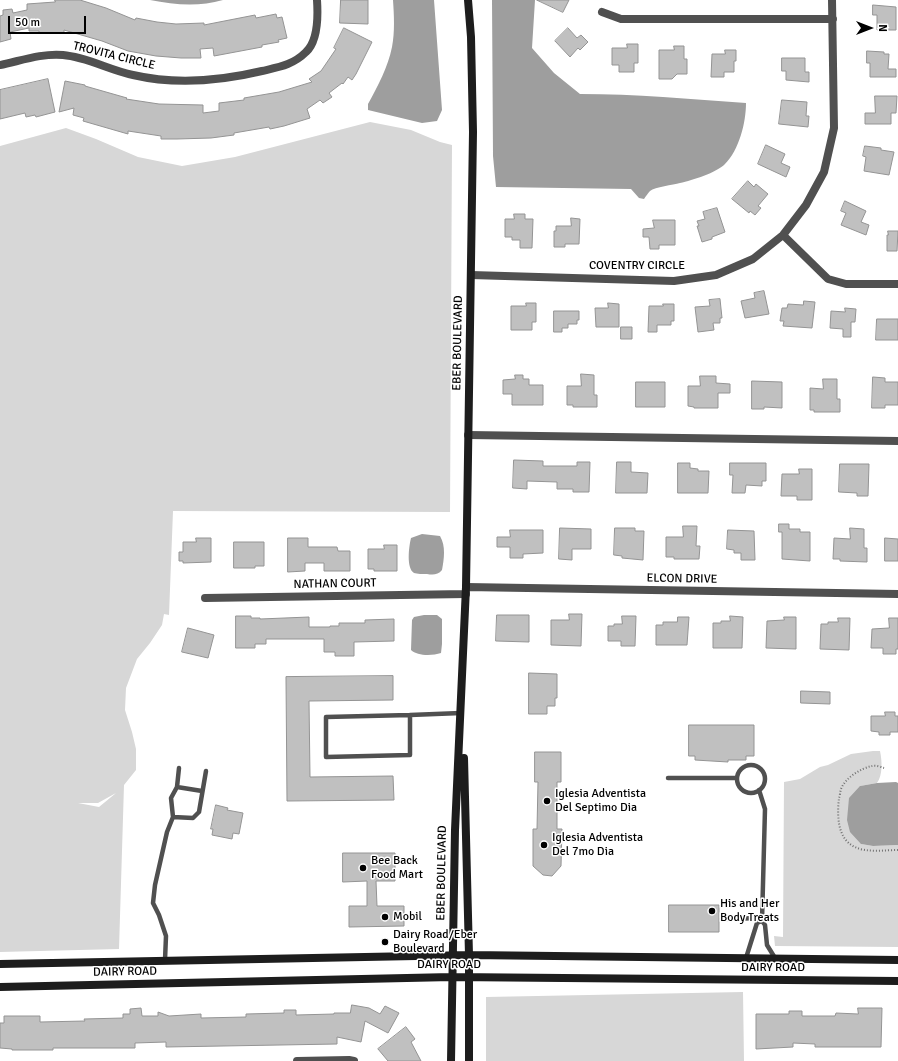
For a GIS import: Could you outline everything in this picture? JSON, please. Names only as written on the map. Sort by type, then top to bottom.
[{"type":"street","name":"TROVITA CIRCLE","points":[[0,66],[49,54],[83,59],[132,75],[168,81],[200,81],[239,76],[289,64],[307,51],[315,35],[318,16],[317,0]]},
{"type":"street","name":"EBER BOULEVARD","points":[[451,1061],[455,830],[466,591],[473,132],[471,36],[468,0]]},
{"type":"street","name":"COVENTRY CIRCLE","points":[[471,275],[674,281],[716,275],[753,259],[783,235],[806,205],[824,172],[834,128],[832,0]]},
{"type":"street","points":[[602,12],[621,19],[833,19]]},
{"type":"street","points":[[783,235],[828,279],[846,284],[898,284]]},
{"type":"street","points":[[468,435],[898,441]]},
{"type":"street","name":"ELCON DRIVE","points":[[466,591],[898,594]]},
{"type":"street","name":"NATHAN COURT","points":[[205,598],[466,591]]},
{"type":"street","name":"EBER BOULEVARD","points":[[462,686],[464,816],[469,954],[469,1061]]},
{"type":"street","name":"DAIRY ROAD","points":[[0,964],[336,956],[452,956],[469,954],[898,960]]},
{"type":"street","name":"DAIRY ROAD","points":[[0,988],[452,976],[898,981]]},
{"type":"street","points":[[297,1061],[354,1061]]},
{"type":"lane","points":[[410,715],[410,755],[326,757],[326,717],[461,713]]},
{"type":"lane","points":[[749,765],[757,767],[763,774],[764,782],[759,790],[750,793],[746,792],[739,786],[737,778],[738,773],[744,767],[749,765]]},
{"type":"lane","points":[[165,960],[166,936],[153,903],[155,885],[173,817],[171,798],[177,787],[179,768]]},
{"type":"lane","points":[[173,817],[193,818],[199,812],[206,771]]},
{"type":"lane","points":[[668,778],[737,778]]},
{"type":"lane","points":[[177,787],[202,791]]},
{"type":"lane","points":[[759,790],[765,809],[762,919],[765,925],[767,946],[776,958]]},
{"type":"lane","points":[[722,919],[762,919]]},
{"type":"lane","points":[[746,958],[757,923],[762,919]]},
{"type":"path","points":[[884,768],[874,766],[863,769],[848,779],[841,789],[837,810],[840,826],[846,840],[855,848],[871,850],[898,850]]},
{"type":"shaded area","points":[[150,0],[223,0],[205,4],[187,4]]},
{"type":"shaded area","points":[[393,0],[434,0],[442,110],[437,121],[422,123],[368,110],[368,104],[385,69],[392,47],[394,29]]},
{"type":"shaded area","points":[[492,0],[535,0],[532,48],[554,73],[580,94],[642,96],[746,103],[745,119],[741,136],[730,158],[721,167],[704,176],[652,190],[644,199],[639,198],[631,189],[496,187],[493,156]]},
{"type":"shaded area","points":[[370,122],[411,130],[440,142],[452,145],[450,512],[173,511],[169,615],[164,614],[162,625],[137,659],[126,688],[125,710],[136,749],[136,770],[124,785],[119,949],[0,952],[0,146],[66,128],[138,157],[182,166],[235,157]],"holes":[[[116,793],[99,807],[78,803],[98,803]]]},
{"type":"shaded area","points":[[422,534],[440,536],[442,540],[444,553],[442,570],[437,574],[418,574],[411,570],[409,551],[411,538]]},
{"type":"shaded area","points":[[437,615],[442,619],[441,653],[425,655],[411,650],[412,620],[414,617]]},
{"type":"shaded area","points":[[880,751],[882,763],[881,772],[877,783],[860,786],[861,844],[873,846],[898,845],[898,947],[775,946],[774,936],[783,937],[784,782],[800,779],[820,767],[828,765],[851,754]]},
{"type":"shaded area","points":[[898,783],[898,845],[873,846],[861,844],[850,832],[847,820],[849,798],[860,786]]},
{"type":"shaded area","points":[[743,992],[744,1061],[486,1061],[486,997]]},
{"type":"building","points":[[55,0],[80,0],[106,8],[135,20],[136,18],[176,24],[204,23],[204,25],[255,15],[256,18],[276,14],[277,18],[282,17],[287,38],[278,40],[279,42],[262,45],[262,47],[214,56],[213,48],[200,49],[201,58],[156,56],[128,51],[102,41],[64,30],[64,33],[39,33],[39,31],[29,31],[29,28],[10,32],[11,39],[0,42],[0,16],[3,15],[3,10],[12,9],[13,13],[27,10],[27,4],[55,2]]},
{"type":"building","points":[[341,0],[368,0],[368,24],[340,23]]},
{"type":"building","points":[[537,0],[569,0],[563,12]]},
{"type":"building","points":[[873,5],[896,7],[896,30],[877,30],[877,15],[873,15]]},
{"type":"building","points":[[344,28],[372,42],[356,74],[352,80],[348,77],[343,84],[342,83],[329,93],[332,97],[323,103],[320,100],[307,109],[310,118],[284,126],[270,129],[269,127],[234,133],[234,135],[211,138],[161,139],[161,136],[128,131],[128,134],[83,121],[84,118],[73,115],[74,108],[59,112],[65,81],[85,85],[127,98],[126,99],[159,104],[203,105],[203,113],[219,111],[219,103],[244,100],[244,98],[279,92],[312,82],[309,79],[321,71],[336,49],[334,48]]},
{"type":"building","points":[[568,28],[577,38],[581,35],[588,42],[580,50],[578,48],[570,57],[555,41]]},
{"type":"building","points":[[627,44],[638,44],[638,63],[634,63],[634,72],[619,72],[619,65],[612,65],[612,48],[627,48]]},
{"type":"building","points":[[674,46],[684,46],[684,59],[687,59],[687,74],[677,74],[672,79],[659,79],[659,50],[674,50]]},
{"type":"building","points":[[725,50],[736,50],[734,72],[724,72],[724,77],[711,77],[712,54],[725,54]]},
{"type":"building","points":[[867,51],[884,52],[884,54],[889,54],[888,69],[896,69],[896,77],[870,77],[870,63],[867,63]]},
{"type":"building","points":[[782,58],[805,58],[805,72],[809,72],[809,82],[786,80],[786,71],[782,71]]},
{"type":"building","points":[[48,79],[55,112],[36,117],[35,115],[26,117],[25,113],[0,119],[0,90]]},
{"type":"building","points":[[875,96],[897,96],[896,113],[891,113],[891,124],[865,124],[865,113],[875,113]]},
{"type":"building","points":[[782,100],[807,102],[806,116],[809,116],[808,127],[779,124]]},
{"type":"building","points":[[766,145],[785,154],[781,163],[790,167],[786,177],[758,164]]},
{"type":"building","points":[[865,146],[881,148],[881,150],[894,152],[889,175],[864,171],[866,157],[863,156]]},
{"type":"building","points":[[748,181],[754,187],[756,184],[768,194],[758,206],[761,208],[755,215],[750,211],[749,213],[732,199]]},
{"type":"building","points":[[845,201],[866,211],[861,222],[869,225],[866,235],[841,225],[846,213],[841,211]]},
{"type":"building","points":[[717,208],[725,232],[712,237],[712,239],[702,242],[697,221],[705,219],[703,212]]},
{"type":"building","points":[[514,214],[525,214],[525,219],[533,219],[532,248],[520,248],[520,240],[512,240],[512,237],[505,237],[505,219],[514,219]]},
{"type":"building","points":[[571,218],[580,219],[579,244],[565,244],[565,247],[554,247],[554,231],[556,231],[556,226],[571,226]]},
{"type":"building","points":[[653,220],[675,220],[675,245],[659,245],[659,249],[650,249],[649,237],[643,237],[643,229],[654,228]]},
{"type":"building","points":[[888,231],[898,231],[897,251],[887,251]]},
{"type":"building","points":[[764,291],[769,314],[745,318],[741,301],[755,298],[754,293]]},
{"type":"building","points":[[720,299],[722,318],[720,318],[720,323],[713,323],[714,330],[698,332],[695,307],[710,306],[709,300]]},
{"type":"building","points":[[804,301],[815,302],[812,328],[783,326],[784,321],[780,321],[782,308],[787,308],[788,304],[803,305]]},
{"type":"building","points":[[526,303],[536,303],[536,322],[532,322],[532,330],[511,330],[511,306],[526,306]]},
{"type":"building","points":[[608,303],[619,304],[619,327],[596,327],[595,308],[608,308]]},
{"type":"building","points":[[663,304],[674,304],[674,321],[671,321],[671,325],[657,325],[657,332],[648,332],[649,306],[663,306]]},
{"type":"building","points":[[845,308],[856,309],[855,322],[851,322],[851,337],[843,337],[843,329],[830,328],[831,311],[845,312]]},
{"type":"building","points":[[554,311],[579,311],[579,320],[577,320],[577,324],[568,324],[568,328],[562,328],[562,332],[554,332]]},
{"type":"building","points":[[877,319],[898,319],[898,340],[876,340]]},
{"type":"building","points":[[621,327],[632,327],[632,339],[621,339]]},
{"type":"building","points":[[581,374],[594,375],[594,395],[597,395],[597,407],[573,407],[573,405],[567,405],[567,386],[581,386]]},
{"type":"building","points":[[515,375],[523,375],[523,379],[529,379],[529,385],[543,385],[543,405],[512,405],[512,394],[503,394],[503,380],[515,379]]},
{"type":"building","points":[[700,376],[716,376],[716,383],[730,384],[730,393],[718,393],[718,408],[694,408],[688,406],[688,386],[700,386]]},
{"type":"building","points":[[873,377],[885,378],[885,382],[898,382],[898,405],[885,405],[885,408],[872,408]]},
{"type":"building","points":[[823,379],[837,379],[837,399],[840,399],[840,412],[814,412],[814,410],[810,410],[810,388],[823,389]]},
{"type":"building","points":[[752,381],[782,382],[782,408],[764,407],[764,409],[752,409]]},
{"type":"building","points":[[636,382],[665,382],[665,407],[636,407]]},
{"type":"building","points":[[514,460],[543,461],[543,466],[577,466],[577,462],[590,462],[589,492],[573,492],[573,489],[557,489],[557,482],[527,481],[527,489],[513,488]]},
{"type":"building","points":[[617,462],[631,462],[631,472],[648,473],[647,493],[616,493]]},
{"type":"building","points":[[678,463],[690,463],[690,468],[698,469],[698,471],[709,471],[708,493],[678,493]]},
{"type":"building","points":[[730,463],[766,463],[766,481],[762,481],[762,486],[746,485],[745,493],[732,493],[733,475],[730,475]]},
{"type":"building","points":[[840,464],[869,464],[868,496],[857,496],[857,493],[839,492]]},
{"type":"building","points":[[799,469],[812,469],[812,500],[797,500],[797,496],[781,496],[782,474],[799,474]]},
{"type":"building","points":[[779,524],[789,524],[789,529],[800,529],[800,532],[810,532],[810,561],[782,559],[782,532],[779,532]]},
{"type":"building","points":[[683,526],[697,526],[696,546],[700,546],[699,559],[674,559],[674,557],[666,557],[666,537],[683,537]]},
{"type":"building","points":[[560,528],[591,529],[591,549],[572,549],[572,560],[559,559]]},
{"type":"building","points":[[615,528],[635,528],[635,531],[644,531],[643,560],[622,558],[622,556],[614,555]]},
{"type":"building","points":[[850,528],[864,529],[864,548],[867,548],[867,562],[840,561],[840,559],[833,559],[834,538],[850,539]]},
{"type":"building","points":[[510,530],[543,530],[543,553],[523,554],[523,558],[510,558],[510,547],[497,547],[497,537],[510,537]]},
{"type":"building","points":[[728,530],[754,531],[755,560],[741,560],[741,553],[734,553],[734,550],[727,549]]},
{"type":"building","points":[[196,538],[211,538],[211,562],[183,563],[183,561],[179,561],[179,552],[183,552],[183,542],[196,542]]},
{"type":"building","points":[[288,538],[308,538],[308,547],[337,547],[338,551],[350,551],[350,571],[324,571],[324,563],[305,563],[305,571],[288,572]]},
{"type":"building","points":[[885,538],[898,539],[898,561],[885,561]]},
{"type":"building","points":[[234,542],[264,542],[264,566],[255,566],[255,568],[234,568]]},
{"type":"building","points":[[384,545],[397,545],[397,571],[374,571],[374,569],[368,569],[368,549],[384,549]]},
{"type":"building","points":[[569,614],[582,614],[581,646],[551,645],[551,620],[569,620]]},
{"type":"building","points":[[497,615],[529,615],[529,642],[496,641]]},
{"type":"building","points":[[236,616],[251,616],[251,618],[260,619],[309,617],[309,627],[330,627],[339,626],[339,623],[365,623],[365,620],[394,619],[394,641],[354,642],[354,656],[335,656],[335,652],[324,652],[324,639],[266,639],[266,644],[255,644],[255,648],[236,648]]},
{"type":"building","points":[[622,616],[636,616],[635,646],[621,646],[621,641],[608,641],[608,626],[622,624]]},
{"type":"building","points":[[730,616],[743,617],[742,648],[713,648],[713,623],[730,621]]},
{"type":"building","points":[[678,617],[689,617],[687,645],[656,645],[656,625],[663,625],[663,622],[677,622]]},
{"type":"building","points":[[784,617],[796,617],[796,649],[766,648],[767,621],[784,620]]},
{"type":"building","points":[[838,618],[850,618],[849,650],[820,649],[821,624],[838,622]]},
{"type":"building","points":[[889,618],[898,618],[898,649],[896,649],[896,654],[883,654],[883,648],[871,648],[872,629],[889,628]]},
{"type":"building","points":[[188,628],[214,635],[208,658],[182,652]]},
{"type":"building","points":[[529,673],[557,674],[557,698],[555,698],[555,706],[547,706],[547,714],[529,714]]},
{"type":"building","points":[[393,676],[393,700],[309,701],[310,777],[393,776],[394,800],[287,801],[286,677]]},
{"type":"building","points":[[801,691],[830,692],[830,704],[801,703]]},
{"type":"building","points":[[885,712],[895,712],[895,716],[898,716],[898,732],[890,732],[890,735],[879,735],[879,732],[871,731],[871,716],[885,716]]},
{"type":"building","points":[[689,725],[754,725],[754,756],[746,756],[746,760],[728,760],[728,762],[695,760],[695,756],[689,756]]},
{"type":"building","name":"Iglesia Adventista Del Septimo Dia","points":[[535,752],[561,752],[561,782],[557,782],[557,829],[562,829],[561,866],[552,876],[543,875],[533,866],[533,829],[537,829],[538,782],[535,782]]},
{"type":"building","points":[[216,805],[228,808],[227,810],[243,813],[239,834],[233,833],[232,839],[212,835],[213,829],[211,829]]},
{"type":"building","points":[[343,853],[395,853],[395,881],[376,881],[377,906],[404,906],[404,926],[349,927],[349,906],[367,906],[367,881],[343,882]]},
{"type":"building","points":[[669,905],[719,905],[719,932],[669,932]]},
{"type":"building","points":[[352,1005],[369,1008],[380,1014],[385,1006],[399,1013],[388,1033],[365,1021],[361,1042],[337,1037],[337,1044],[166,1047],[166,1042],[135,1043],[135,1048],[53,1048],[53,1050],[12,1050],[0,1048],[0,1023],[4,1023],[4,1016],[40,1016],[40,1022],[85,1021],[84,1019],[123,1018],[123,1014],[130,1014],[130,1009],[141,1008],[142,1016],[158,1016],[158,1012],[169,1016],[201,1014],[201,1018],[246,1017],[246,1014],[284,1013],[284,1010],[296,1010],[296,1015],[350,1013]]},
{"type":"building","points":[[858,1008],[882,1008],[881,1047],[815,1047],[815,1044],[793,1043],[793,1047],[756,1049],[756,1014],[789,1014],[789,1011],[802,1011],[802,1016],[835,1016],[836,1013],[858,1014]]},
{"type":"building","points":[[406,1027],[415,1039],[411,1042],[421,1061],[388,1061],[378,1049]]},
{"type":"place","name":"Iglesia Adventista Del Septimo Dia","points":[[547,801]]},
{"type":"place","name":"Iglesia Adventista Del 7mo Dia","points":[[544,845]]},
{"type":"place","name":"Bee Back Food Mart","points":[[363,868]]},
{"type":"place","name":"His and Her Body Treats","points":[[712,911]]},
{"type":"place","name":"Mobil","points":[[385,917]]},
{"type":"place","name":"Dairy Road/Eber Boulevard","points":[[385,942]]}]
